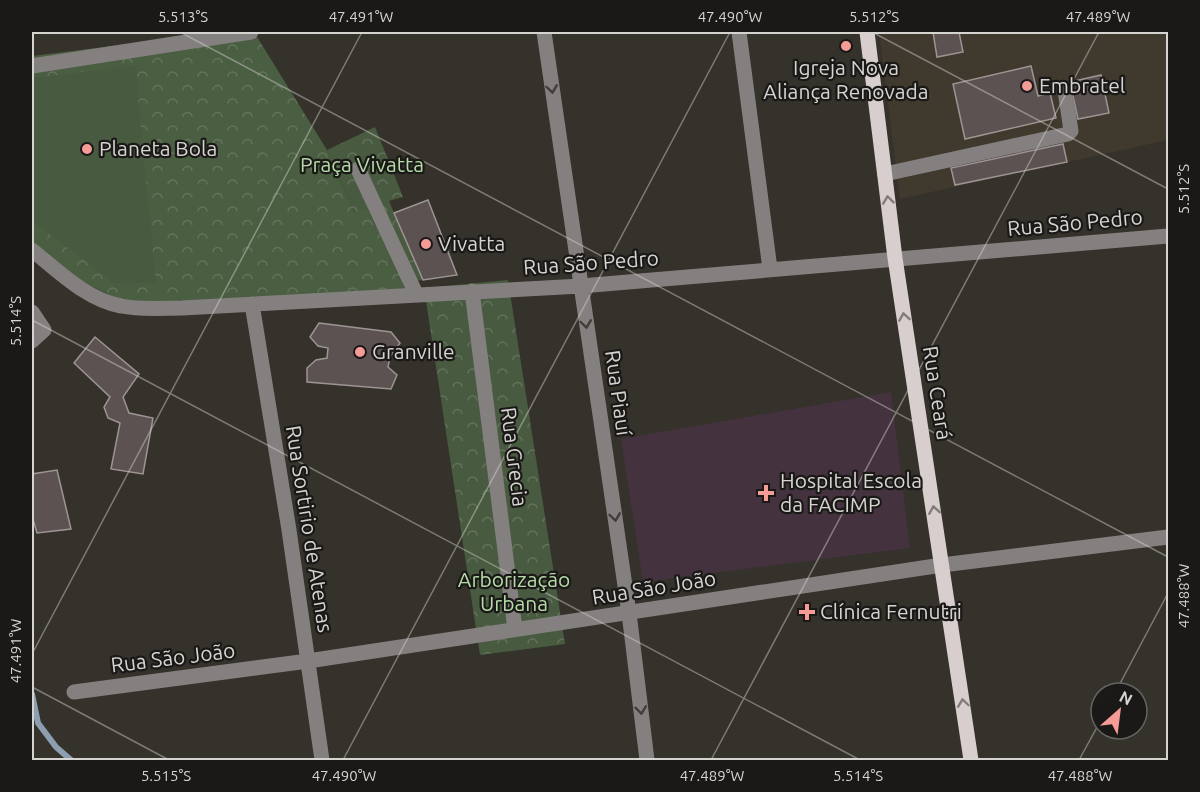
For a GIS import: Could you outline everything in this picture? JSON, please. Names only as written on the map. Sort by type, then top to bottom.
[{"type":"main road","name":"Rua Ceará","points":[[867,32],[895,258],[971,760]]},
{"type":"street","points":[[32,63],[251,32]]},
{"type":"street","name":"Rua Piauí","points":[[544,32],[629,613],[647,760]]},
{"type":"street","points":[[739,32],[770,269]]},
{"type":"street","points":[[885,174],[1067,135],[1071,131],[1065,90]]},
{"type":"street","points":[[358,169],[416,294]]},
{"type":"street","name":"Rua São Pedro","points":[[33,254],[73,283],[120,306],[170,308],[580,286],[1168,236]]},
{"type":"street","name":"Rua Grecia","points":[[472,291],[515,629]]},
{"type":"street","name":"Rua Sortirio de Atenas","points":[[252,304],[322,760]]},
{"type":"street","points":[[32,312],[44,329],[32,341]]},
{"type":"street","name":"Rua São João","points":[[75,692],[308,661],[942,565],[1168,537]]},
{"type":"shaded area","name":"Embratel","points":[[879,32],[1168,32],[1168,140],[900,199]]},
{"type":"shaded area","name":"Hospital Escola da FACIMP","points":[[891,392],[910,548],[643,582],[621,439]]},
{"type":"green space","points":[[224,32],[254,32],[327,150],[354,212],[367,207],[405,289],[251,300],[123,302],[73,277],[32,243],[32,56]]},
{"type":"green space","name":"Planeta Bola","points":[[135,66],[156,283],[114,283],[32,221],[32,78]]},
{"type":"green space","name":"Praça Vivatta","points":[[375,127],[403,197],[389,201],[423,280],[400,283],[368,208],[354,212],[327,150]]},
{"type":"green space","name":"Arborização Urbana","points":[[508,280],[565,644],[480,655],[424,288]]},
{"type":"building","points":[[933,32],[959,32],[963,52],[937,57]]},
{"type":"building","points":[[1031,66],[1038,96],[1050,93],[1056,118],[965,139],[953,84]]},
{"type":"building","points":[[1101,75],[1109,113],[1078,119],[1070,82]]},
{"type":"building","points":[[1063,144],[1067,162],[955,185],[951,168]]},
{"type":"building","name":"Vivatta","points":[[428,200],[457,275],[423,280],[394,213]]},
{"type":"building","name":"Granville","points":[[319,323],[391,332],[400,343],[390,357],[388,367],[397,375],[391,389],[307,382],[307,368],[316,360],[327,358],[328,348],[318,346],[310,337]]},
{"type":"building","points":[[95,337],[139,374],[123,397],[129,413],[153,418],[143,474],[111,469],[120,423],[108,418],[104,407],[110,397],[74,363]]},
{"type":"building","points":[[57,470],[71,529],[37,533],[32,516],[32,474]]},
{"type":"waterway","points":[[32,694],[38,723],[56,747],[71,760]]},
{"type":"place","name":"Igreja Nova Aliança Renovada","points":[[846,46]]},
{"type":"place","name":"Embratel","points":[[1027,86]]},
{"type":"place","name":"Planeta Bola","points":[[87,149]]},
{"type":"place","name":"Vivatta","points":[[426,244]]},
{"type":"place","name":"Granville","points":[[360,352]]},
{"type":"place","name":"Hospital Escola da FACIMP","points":[[766,493]]},
{"type":"place","name":"Clínica Fernutri","points":[[807,612]]}]
